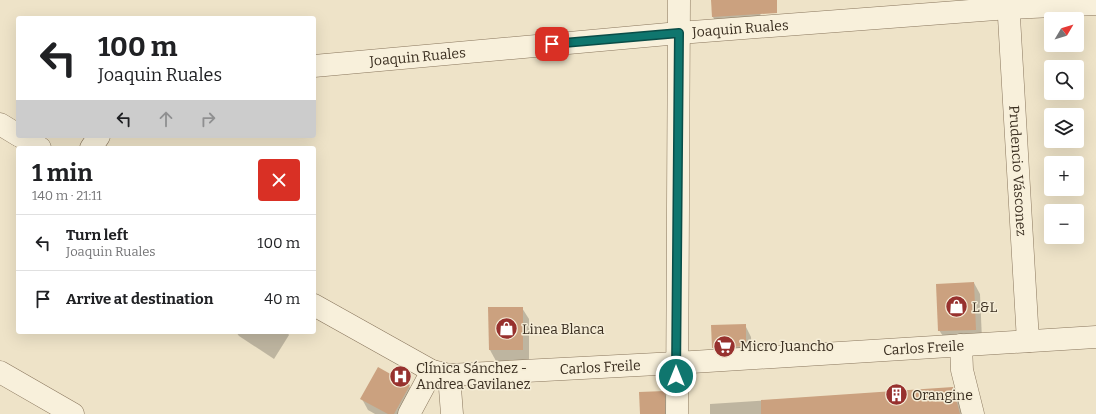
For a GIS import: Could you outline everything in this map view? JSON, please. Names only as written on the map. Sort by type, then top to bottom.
[{"type":"street","points":[[677,414],[676,363],[679,0]]},
{"type":"street","name":"Joaquin Ruales","points":[[316,66],[1009,4],[1096,4]]},
{"type":"street","name":"Prudencio Vásconez","points":[[1009,4],[1028,341]]},
{"type":"street","points":[[0,124],[16,134]]},
{"type":"street","points":[[22,138],[36,146]]},
{"type":"street","points":[[316,305],[440,373],[452,414]]},
{"type":"street","name":"Carlos Freile","points":[[440,373],[676,363],[1096,337]]},
{"type":"street","points":[[961,345],[962,370],[974,414]]},
{"type":"street","points":[[0,372],[73,414]]},
{"type":"street","points":[[409,414],[440,373]]},
{"type":"building","points":[[711,0],[777,0],[777,13],[712,17]]},
{"type":"building","name":"L&L","points":[[974,282],[976,330],[938,331],[936,284]]},
{"type":"building","name":"Linea Blanca","points":[[488,307],[523,307],[523,350],[489,350]]},
{"type":"building","points":[[746,324],[746,346],[712,348],[711,325]]},
{"type":"building","points":[[378,367],[410,385],[394,414],[388,414],[360,399]]},
{"type":"building","name":"Orangine","points":[[953,387],[960,414],[761,414],[761,400]]},
{"type":"building","points":[[665,391],[665,414],[640,414],[639,392]]},
{"type":"place","name":"L&L","points":[[956,307]]},
{"type":"place","name":"Linea Blanca","points":[[506,329]]},
{"type":"place","name":"Micro Juancho","points":[[725,346]]},
{"type":"place","name":"Clínica Sánchez - Andrea Gavilanez","points":[[401,376]]},
{"type":"place","name":"Orangine","points":[[896,395]]},
{"type":"route","points":[[552,44],[679,33],[676,376]]}]
